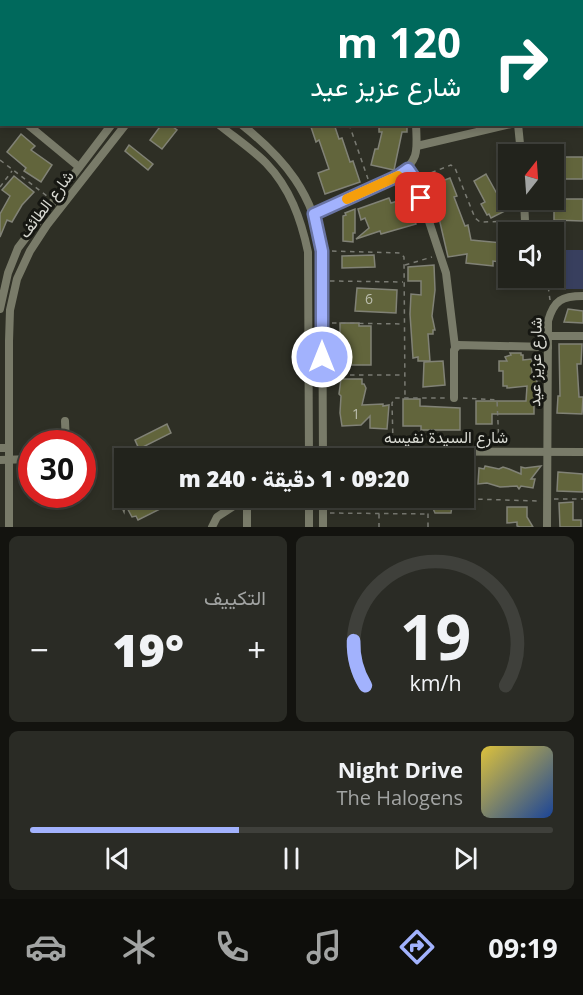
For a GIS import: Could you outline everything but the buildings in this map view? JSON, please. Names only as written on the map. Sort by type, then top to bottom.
[{"type":"street","points":[[29,126],[79,167]]},
{"type":"street","name":"شارع الطائف","points":[[0,309],[8,273],[18,248],[110,126]]},
{"type":"street","name":"شارع الطائف","points":[[9,527],[4,448],[10,310],[17,279],[30,251],[47,225],[126,126]]},
{"type":"street","points":[[220,126],[266,163],[294,204],[302,228],[308,252],[309,448]]},
{"type":"street","points":[[243,126],[276,154],[304,192],[314,214],[322,251],[323,448]]},
{"type":"street","points":[[314,214],[398,176],[408,169],[417,154],[416,126]]},
{"type":"street","points":[[417,146],[502,126]]},
{"type":"street","points":[[518,126],[519,144]]},
{"type":"street","points":[[408,169],[415,179],[448,282],[455,347],[454,398]]},
{"type":"street","points":[[524,210],[525,221]]},
{"type":"street","name":"شارع عزيز عيد","points":[[547,527],[548,321],[551,310],[558,301],[569,296],[583,296]]},
{"type":"street","points":[[548,336],[583,336]]},
{"type":"street","points":[[455,347],[458,345],[548,347]]},
{"type":"street","points":[[65,422],[65,430]]},
{"type":"street","name":"شارع السيدة نفيسه","points":[[474,453],[583,452]]},
{"type":"street","points":[[212,527],[217,517],[231,508]]},
{"type":"street","points":[[247,508],[247,527]]},
{"type":"street","points":[[309,508],[309,527]]},
{"type":"street","points":[[323,508],[323,527]]},
{"type":"path","points":[[350,126],[371,188]]},
{"type":"path","points":[[0,160],[53,202]]},
{"type":"path","points":[[415,179],[452,165],[475,218],[480,222],[535,222]]},
{"type":"path","points":[[0,187],[13,169]]},
{"type":"path","points":[[322,251],[400,252],[404,257],[405,397]]},
{"type":"path","points":[[404,265],[440,255]]},
{"type":"path","points":[[322,281],[404,282]]},
{"type":"path","points":[[548,288],[551,310]]},
{"type":"path","points":[[322,322],[404,324]]},
{"type":"path","points":[[322,375],[405,375]]},
{"type":"path","points":[[393,448],[392,400],[395,398],[497,400],[499,453]]},
{"type":"path","points":[[474,500],[583,499]]},
{"type":"path","points":[[428,508],[428,527]]},
{"type":"path","points":[[323,513],[428,514]]},
{"type":"path","points":[[379,513],[379,527]]},
{"type":"shaded area","points":[[565,250],[583,250],[583,289],[566,289]]},
{"type":"slow traffic","points":[[347,199],[398,176]]},
{"type":"route","points":[[322,357],[322,251],[314,214],[398,176],[408,169],[415,179],[421,198]]}]
